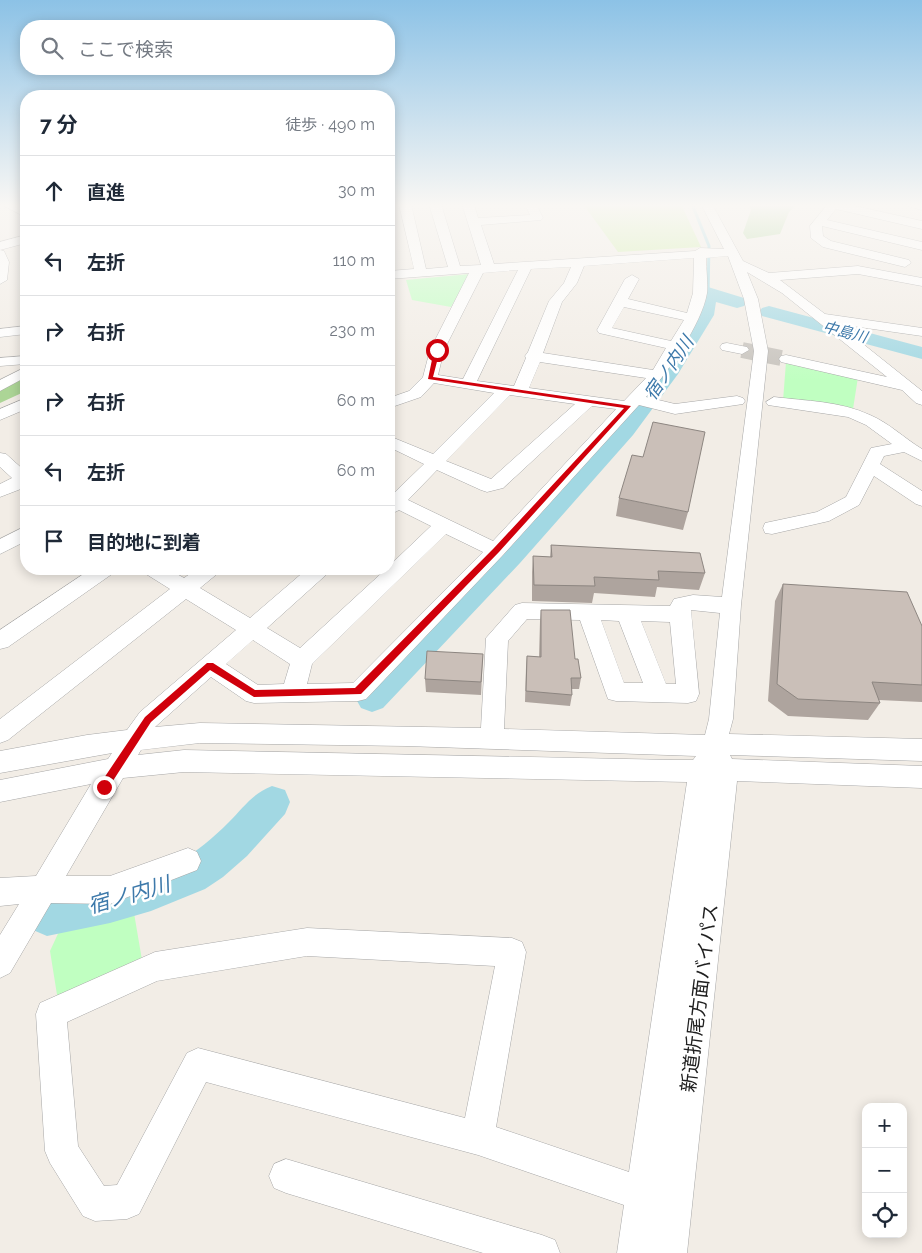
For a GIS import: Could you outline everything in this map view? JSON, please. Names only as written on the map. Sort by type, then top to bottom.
[{"type":"street","points":[[0,280],[3,262]]},
{"type":"street","points":[[419,262],[421,273]]},
{"type":"street","points":[[452,262],[454,270]]},
{"type":"street","points":[[395,401],[415,394],[430,378],[437,350],[484,269],[483,262]]},
{"type":"street","points":[[395,275],[570,262]]},
{"type":"street","points":[[395,500],[513,391],[532,356],[556,301],[565,292],[579,267],[578,262]]},
{"type":"street","points":[[210,665],[254,694],[358,692],[636,402],[657,375],[692,318],[700,294],[705,262]]},
{"type":"street","points":[[635,1253],[696,812],[713,763],[721,719],[731,605],[761,351],[751,299],[738,262]]},
{"type":"street","points":[[743,262],[766,277],[915,387],[922,400]]},
{"type":"street","points":[[900,262],[922,268]]},
{"type":"street","points":[[468,384],[527,265]]},
{"type":"street","points":[[766,277],[858,270],[885,273],[922,282]]},
{"type":"street","points":[[632,279],[604,330],[675,346]]},
{"type":"street","points":[[621,302],[692,318]]},
{"type":"street","points":[[826,322],[922,332]]},
{"type":"street","points":[[0,333],[20,331]]},
{"type":"street","points":[[727,347],[742,350]]},
{"type":"street","points":[[532,356],[657,375]]},
{"type":"street","points":[[786,359],[915,387]]},
{"type":"street","points":[[0,362],[20,360]]},
{"type":"street","points":[[0,386],[20,374]]},
{"type":"street","points":[[430,378],[588,401],[636,402],[675,409],[737,401]]},
{"type":"street","points":[[395,445],[487,486],[497,484],[588,401]]},
{"type":"street","points":[[774,402],[848,412],[866,419],[905,447],[922,456]]},
{"type":"street","points":[[0,414],[20,405]]},
{"type":"street","points":[[772,528],[822,518],[853,501],[877,452],[905,447]]},
{"type":"street","points":[[0,458],[20,476]]},
{"type":"street","points":[[870,465],[922,500]]},
{"type":"street","points":[[0,491],[20,482]]},
{"type":"street","points":[[395,504],[496,550]]},
{"type":"street","points":[[395,572],[444,525]]},
{"type":"street","points":[[0,547],[20,536]]},
{"type":"street","points":[[0,641],[96,575]]},
{"type":"street","points":[[163,575],[302,660]]},
{"type":"street","points":[[0,734],[202,575]]},
{"type":"street","points":[[0,962],[104,787],[148,719],[313,575]]},
{"type":"street","points":[[293,694],[302,660],[391,575]]},
{"type":"street","points":[[588,612],[616,692],[688,694],[680,614],[681,604],[691,602],[712,606],[731,605]]},
{"type":"street","points":[[492,739],[497,638],[522,611],[680,614]]},
{"type":"street","points":[[627,613],[658,693]]},
{"type":"street","points":[[0,762],[61,749],[200,733],[492,739],[713,763],[745,770],[922,777]]},
{"type":"street","points":[[0,791],[117,768],[184,761],[713,763],[749,744],[922,750]]},
{"type":"street","name":"新道折尾方面バイパス","points":[[669,1253],[713,763]]},
{"type":"street","points":[[0,892],[45,889],[110,890],[188,861]]},
{"type":"street","points":[[478,1138],[512,952],[307,942],[155,966],[51,1014],[62,1151],[95,1204],[127,1202],[198,1064],[478,1138],[644,1194]]},
{"type":"street","points":[[286,1176],[542,1253]]},
{"type":"green space","points":[[470,274],[451,307],[412,300],[406,280]]},
{"type":"green space","points":[[786,362],[858,377],[853,409],[783,401]]},
{"type":"green space","points":[[20,379],[20,394],[0,403],[0,390]]},
{"type":"green space","points":[[134,913],[142,960],[58,1001],[50,951],[62,925]]},
{"type":"building","points":[[653,422],[705,432],[688,512],[619,498],[632,455],[643,457]]},
{"type":"building","points":[[551,545],[700,553],[705,573],[658,571],[659,580],[594,577],[595,586],[534,585],[533,556],[552,557]]},
{"type":"building","points":[[783,584],[907,592],[922,626],[922,685],[872,682],[880,703],[798,699],[777,684]]},
{"type":"building","points":[[541,610],[570,610],[575,659],[578,659],[581,678],[571,678],[572,695],[526,691],[527,656],[541,657]]},
{"type":"building","points":[[427,651],[483,654],[481,682],[425,679]]},
{"type":"waterway","points":[[708,293],[709,262]]},
{"type":"waterway","name":"宿ノ内川","points":[[372,699],[510,556],[625,430],[667,374],[704,315],[708,293],[737,302]]},
{"type":"waterway","name":"中島川","points":[[769,312],[922,353]]},
{"type":"waterway","name":"宿ノ内川","points":[[47,916],[131,898],[151,892],[191,875],[210,864],[225,851],[272,802]]},
{"type":"tunnel","points":[[742,350],[786,359]]},
{"type":"route","points":[[104,787],[148,719],[210,665],[254,694],[358,692],[496,550],[628,406],[430,378],[437,350]]}]
